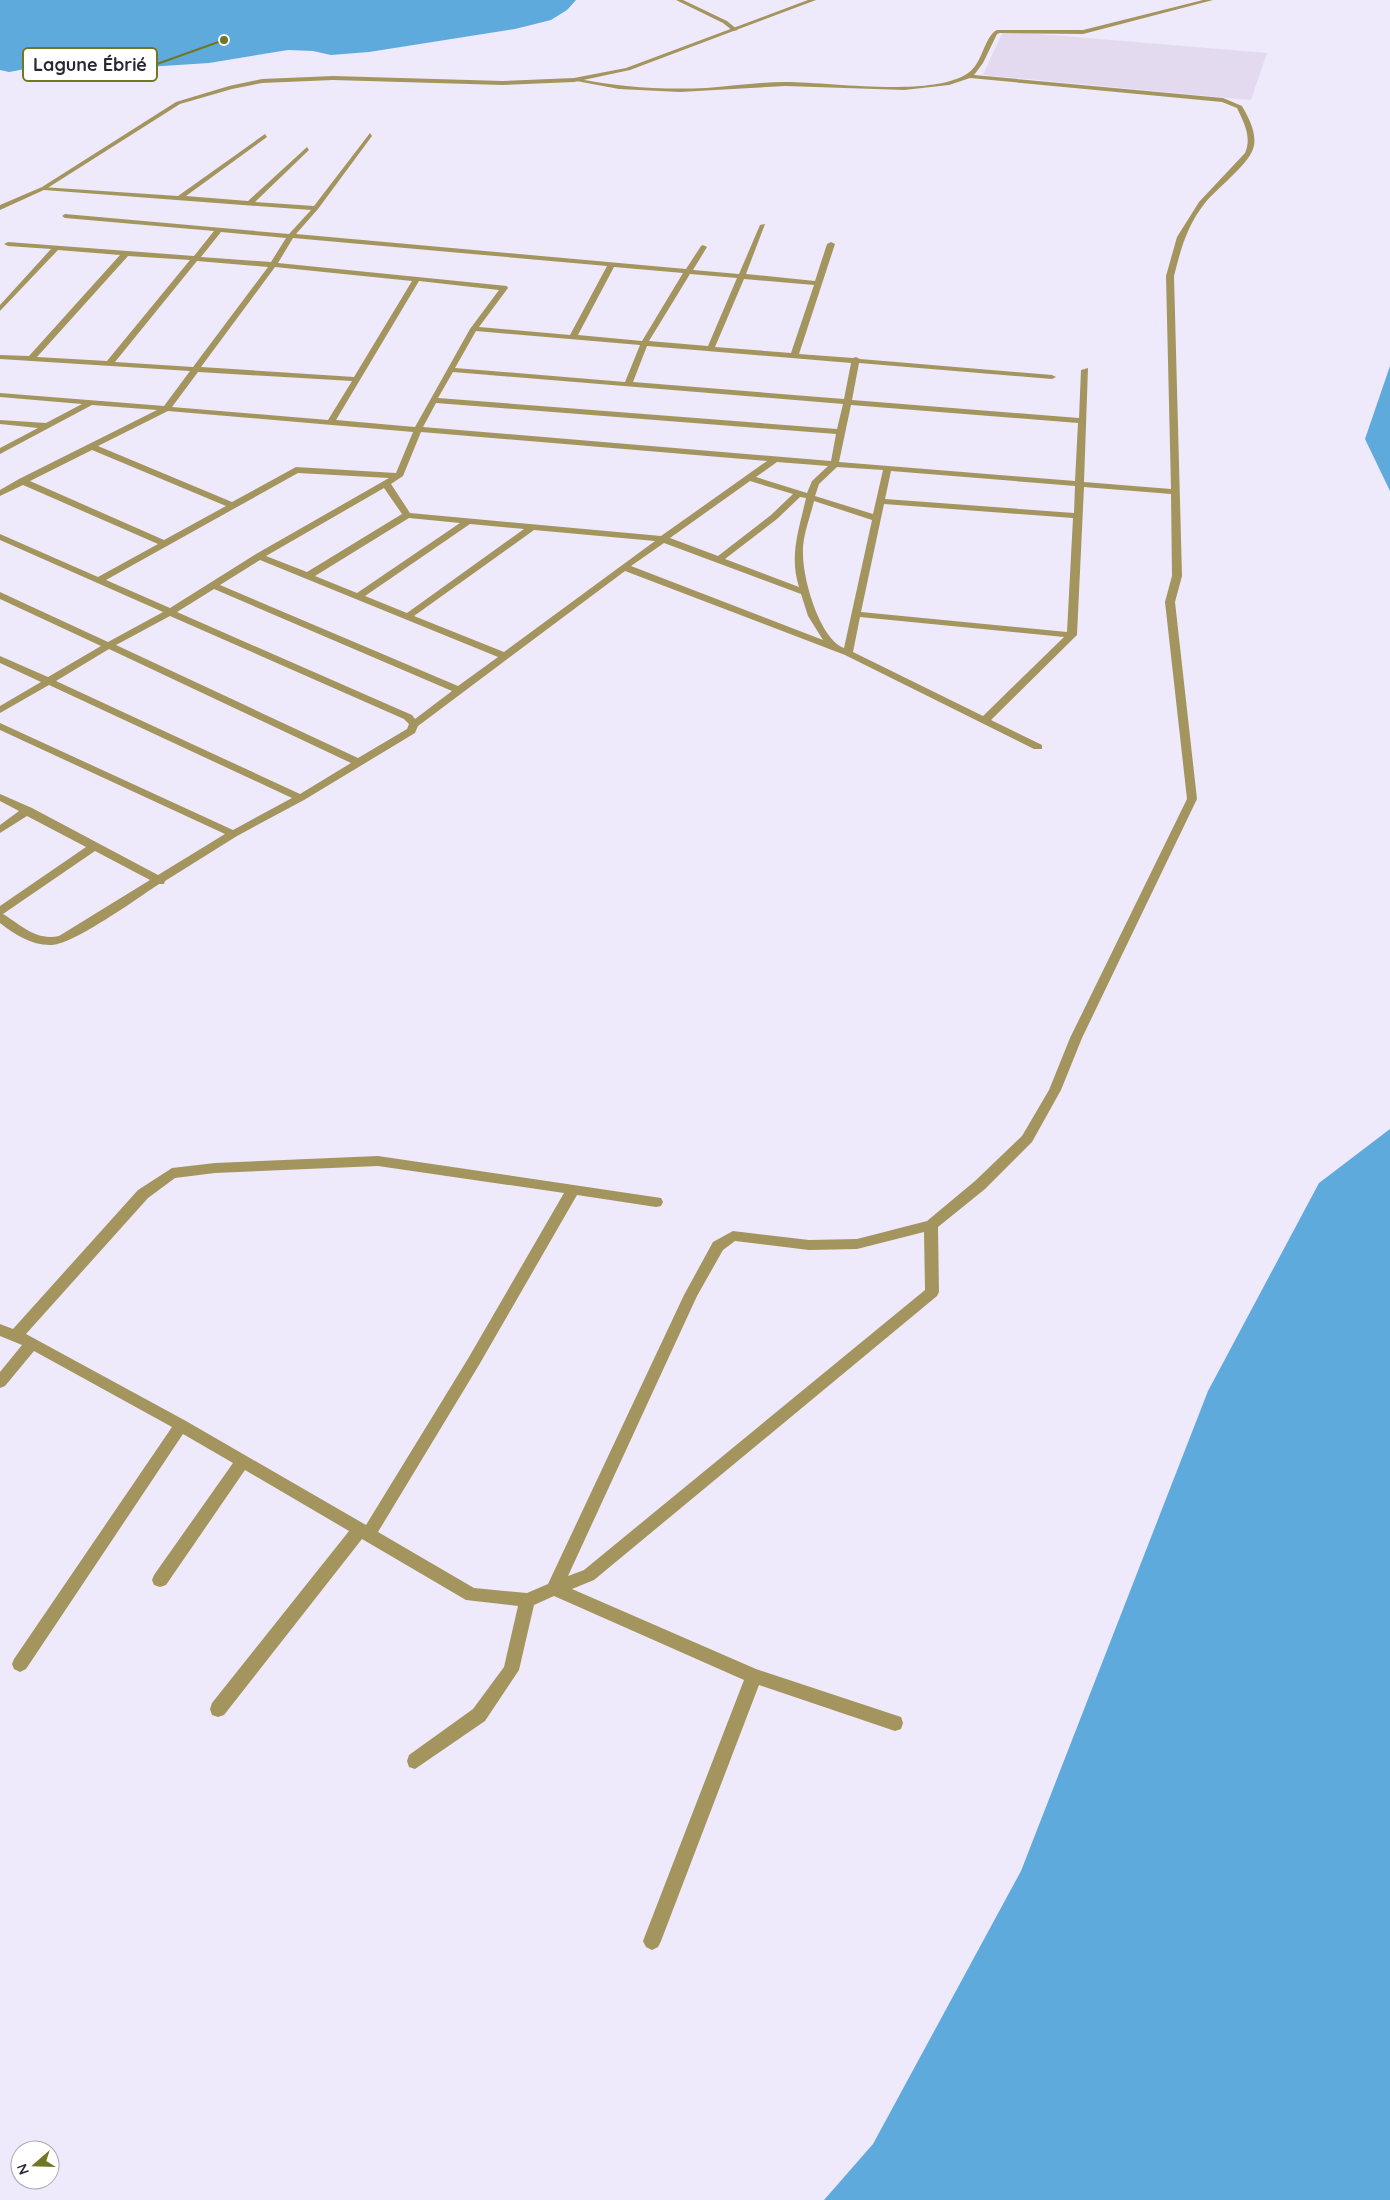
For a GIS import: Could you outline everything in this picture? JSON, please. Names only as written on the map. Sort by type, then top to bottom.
[{"type":"street","points":[[679,0],[725,22],[735,30]]},
{"type":"street","points":[[0,208],[44,188],[178,103],[230,87],[262,81],[333,78],[503,83],[574,80],[628,69],[813,0]]},
{"type":"street","points":[[968,76],[976,69],[995,33],[999,31],[1083,32],[1210,0]]},
{"type":"street","points":[[554,1589],[691,1296],[718,1246],[733,1236],[809,1245],[857,1244],[931,1225],[980,1185],[1027,1140],[1055,1090],[1076,1038],[1192,799],[1170,602],[1177,576],[1170,276],[1180,237],[1184,230],[1202,202],[1248,154],[1252,146],[1252,137],[1240,107],[1233,103],[1213,98],[968,76],[946,83],[917,87],[776,84],[693,90],[616,88],[574,80]]},
{"type":"street","points":[[0,493],[90,446],[166,410],[273,265],[290,236],[316,208],[370,135]]},
{"type":"street","points":[[179,198],[265,136]]},
{"type":"street","points":[[250,203],[307,150]]},
{"type":"street","points":[[44,188],[316,208]]},
{"type":"street","points":[[65,216],[818,283]]},
{"type":"street","points":[[711,348],[763,225]]},
{"type":"street","points":[[109,364],[218,230]]},
{"type":"street","points":[[0,710],[109,645],[172,611],[259,556],[399,476],[417,431],[434,400],[474,329],[504,288],[273,265],[8,244]]},
{"type":"street","points":[[795,354],[831,244]]},
{"type":"street","points":[[628,385],[644,342],[703,247]]},
{"type":"street","points":[[0,309],[56,248]]},
{"type":"street","points":[[31,359],[126,253]]},
{"type":"street","points":[[573,337],[611,264]]},
{"type":"street","points":[[331,422],[355,379],[417,279]]},
{"type":"street","points":[[474,329],[856,359],[1052,377]]},
{"type":"street","points":[[0,357],[355,379]]},
{"type":"street","points":[[845,652],[828,641],[820,631],[813,616],[800,575],[798,552],[815,483],[834,465],[856,359]]},
{"type":"street","points":[[451,370],[1084,421]]},
{"type":"street","points":[[984,721],[1072,635],[1084,421],[1085,370]]},
{"type":"street","points":[[0,395],[887,470],[1175,492]]},
{"type":"street","points":[[434,400],[840,432]]},
{"type":"street","points":[[0,451],[89,404]]},
{"type":"street","points":[[0,422],[47,426]]},
{"type":"street","points":[[90,446],[234,506]]},
{"type":"street","points":[[0,917],[35,940],[52,943],[63,939],[160,881],[233,834],[300,798],[411,731],[414,724],[504,656],[624,567],[774,460]]},
{"type":"street","points":[[100,580],[162,543],[234,506],[296,470],[399,476]]},
{"type":"street","points":[[845,652],[856,614],[887,470]]},
{"type":"street","points":[[750,478],[876,518]]},
{"type":"street","points":[[22,481],[162,543]]},
{"type":"street","points":[[386,484],[407,515]]},
{"type":"street","points":[[720,560],[774,517],[799,493]]},
{"type":"street","points":[[880,501],[1078,516]]},
{"type":"street","points":[[308,576],[407,515],[663,539],[806,592]]},
{"type":"street","points":[[358,596],[468,521]]},
{"type":"street","points":[[407,617],[532,527]]},
{"type":"street","points":[[0,537],[172,611],[408,717],[414,724]]},
{"type":"street","points":[[259,556],[504,656]]},
{"type":"street","points":[[624,567],[845,652],[1038,748]]},
{"type":"street","points":[[213,585],[459,690]]},
{"type":"street","points":[[0,594],[358,762]]},
{"type":"street","points":[[856,614],[1072,635]]},
{"type":"street","points":[[0,659],[300,798]]},
{"type":"street","points":[[0,726],[233,834]]},
{"type":"street","points":[[0,797],[28,810],[160,881]]},
{"type":"street","points":[[0,830],[28,810]]},
{"type":"street","points":[[0,911],[95,846]]},
{"type":"street","points":[[16,1336],[143,1194],[172,1173],[215,1168],[378,1161],[656,1202]]},
{"type":"street","points":[[218,1709],[364,1531],[474,1361],[573,1190]]},
{"type":"street","points":[[0,1330],[32,1343],[181,1425],[472,1595],[528,1600],[589,1575],[932,1292],[931,1225]]},
{"type":"street","points":[[0,1382],[32,1343]]},
{"type":"street","points":[[20,1664],[181,1425]]},
{"type":"street","points":[[160,1580],[243,1462]]},
{"type":"street","points":[[554,1589],[754,1676],[895,1723]]},
{"type":"street","points":[[415,1761],[479,1715],[511,1670],[528,1600]]},
{"type":"street","points":[[652,1941],[754,1676]]},
{"type":"shaded area","points":[[1003,31],[1267,53],[1251,100],[983,75]]},
{"type":"water","points":[[0,0],[576,0],[567,10],[551,20],[515,29],[369,52],[331,55],[313,51],[288,50],[209,63],[116,69],[93,59],[79,59],[9,72],[0,70]]},
{"type":"water","points":[[1390,366],[1390,491],[1365,439]]},
{"type":"water","points":[[1390,1129],[1390,2200],[824,2200],[873,2144],[1021,1871],[1208,1391],[1319,1183]]},
{"type":"place","name":"Lagune Ébrié","points":[[224,40]]}]
